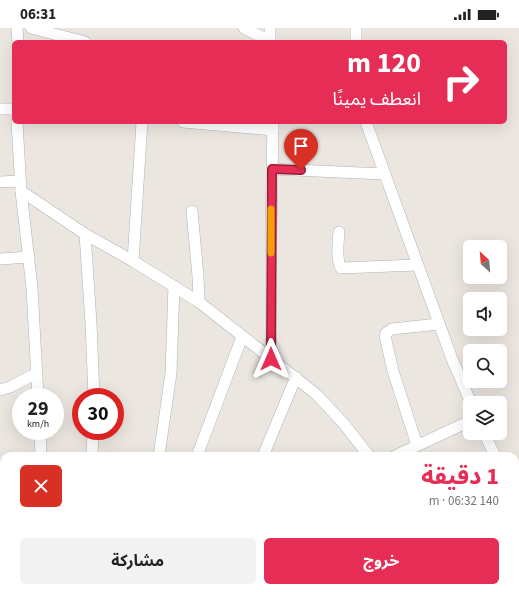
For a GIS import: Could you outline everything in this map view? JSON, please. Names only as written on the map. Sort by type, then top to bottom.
[{"type":"street","points":[[17,28],[18,40]]},
{"type":"street","points":[[31,28],[77,40]]},
{"type":"street","points":[[244,28],[268,40]]},
{"type":"street","points":[[270,28],[270,40]]},
{"type":"street","points":[[356,28],[356,40]]},
{"type":"street","points":[[0,109],[12,108]]},
{"type":"street","points":[[17,124],[20,186],[29,257],[38,388]]},
{"type":"street","points":[[133,260],[142,124]]},
{"type":"street","points":[[228,124],[273,126],[271,359]]},
{"type":"street","points":[[367,124],[452,359],[468,396]]},
{"type":"street","points":[[272,169],[384,174]]},
{"type":"street","points":[[0,182],[20,186],[85,234],[133,260],[199,302],[316,394],[344,424],[366,452]]},
{"type":"street","points":[[192,211],[199,302]]},
{"type":"street","points":[[339,232],[338,248],[339,265],[341,268],[417,265]]},
{"type":"street","points":[[85,234],[94,388]]},
{"type":"street","points":[[0,259],[29,257]]},
{"type":"street","points":[[160,452],[171,373],[174,286]]},
{"type":"street","points":[[417,445],[393,371],[386,333],[392,329],[439,324]]},
{"type":"street","points":[[199,452],[242,337]]},
{"type":"street","points":[[0,390],[10,388],[37,373]]},
{"type":"street","points":[[265,452],[296,377]]},
{"type":"street","points":[[403,452],[463,424]]},
{"type":"street","points":[[40,440],[41,452]]},
{"type":"street","points":[[92,452],[93,440]]},
{"type":"street","points":[[487,440],[493,452]]},
{"type":"slow traffic","points":[[271,209],[271,253]]},
{"type":"route","points":[[271,359],[272,169],[301,170]]}]
